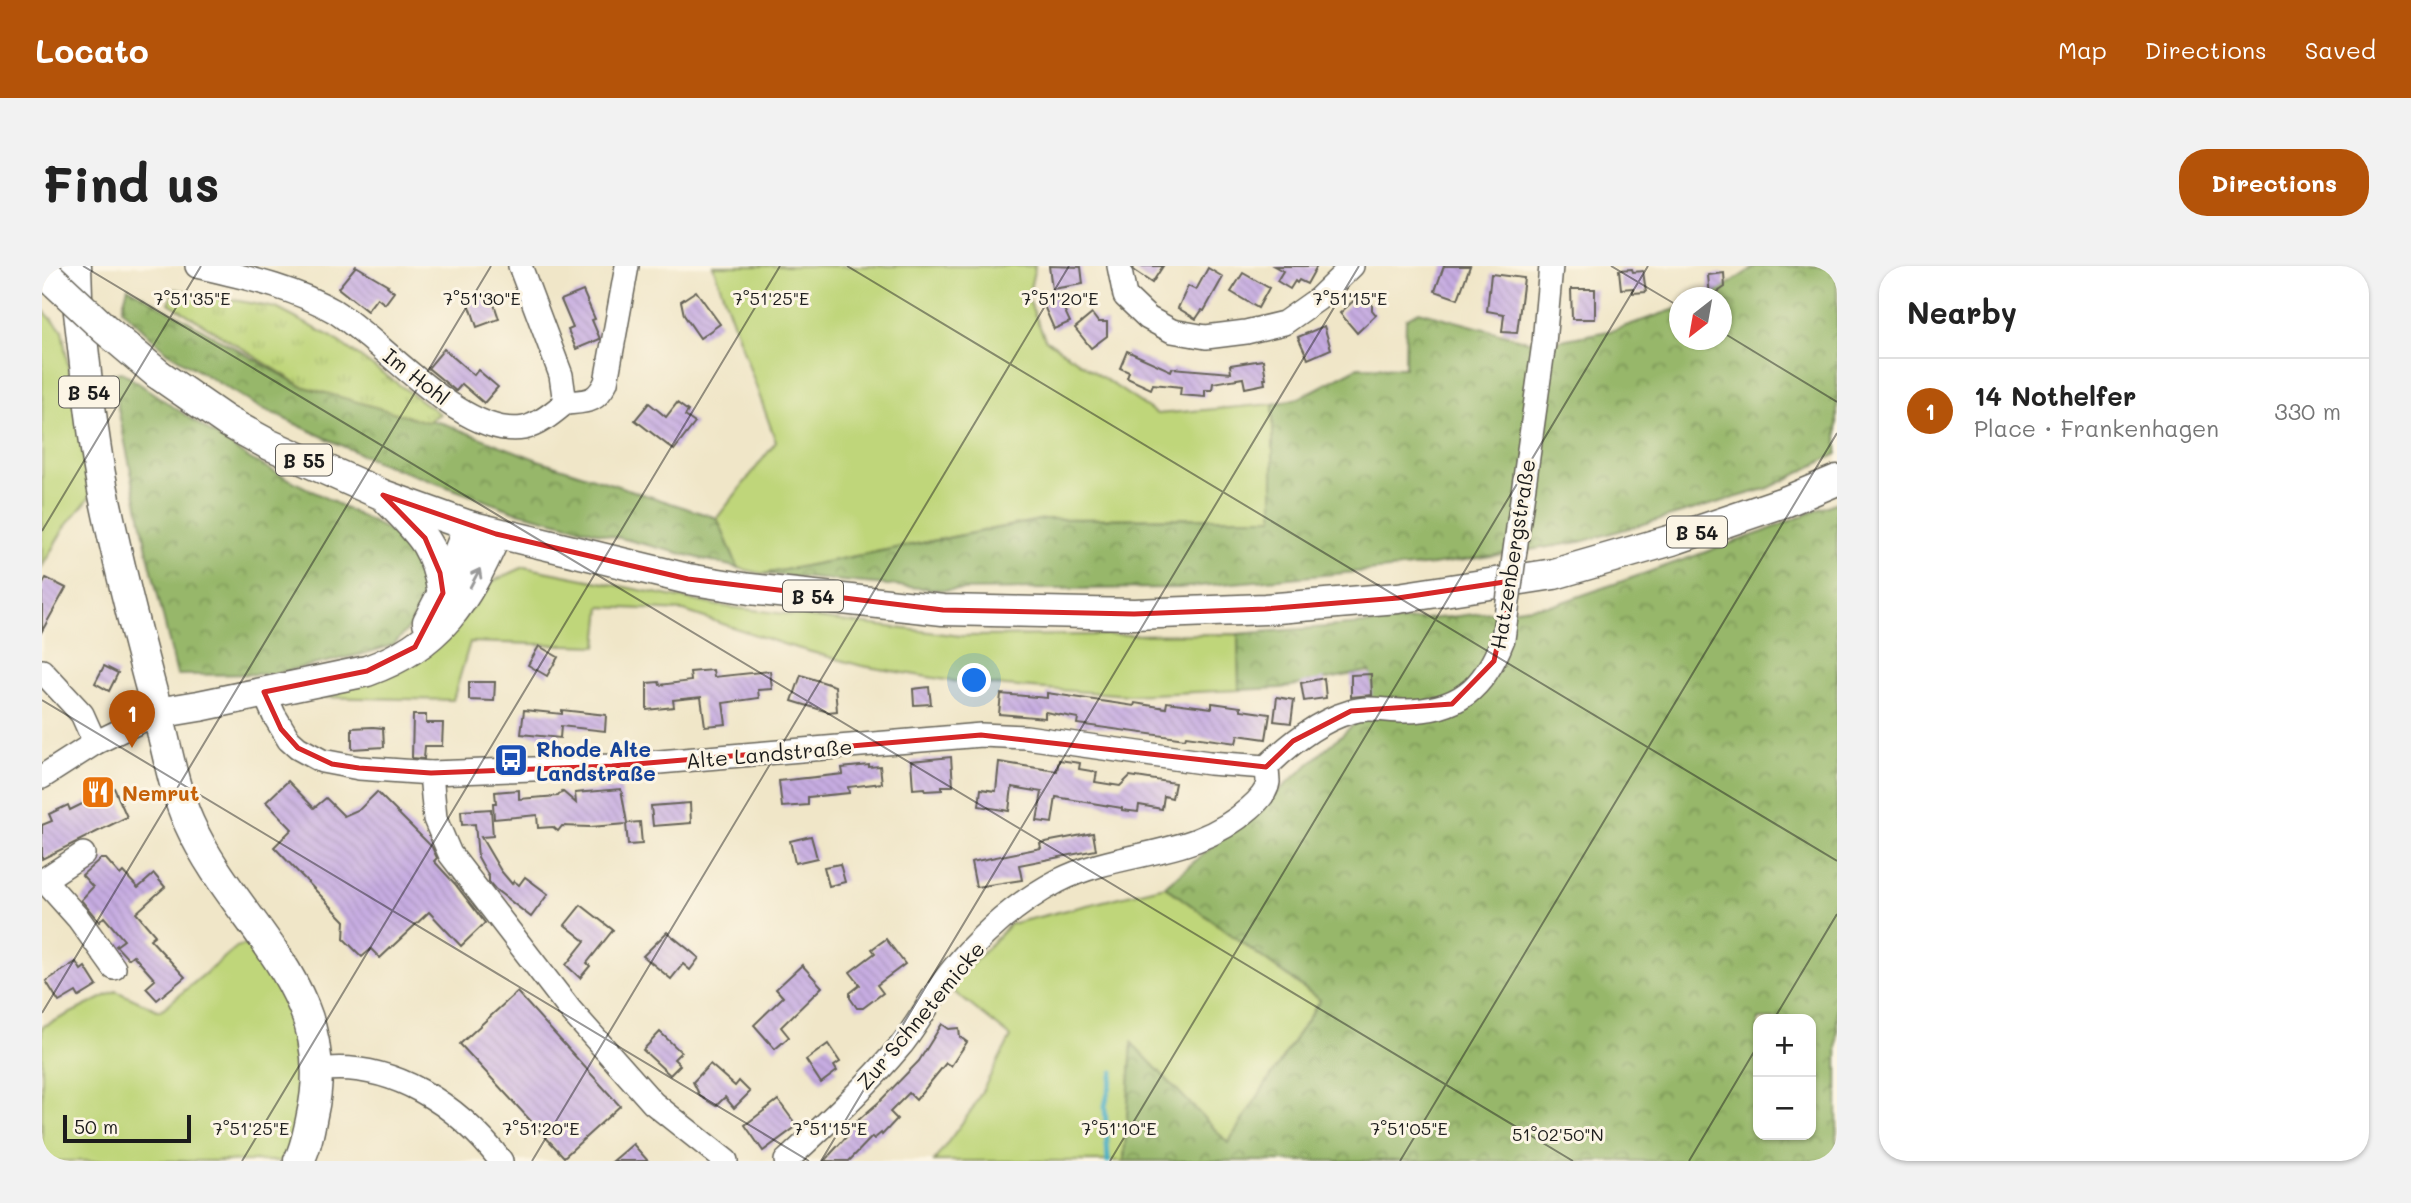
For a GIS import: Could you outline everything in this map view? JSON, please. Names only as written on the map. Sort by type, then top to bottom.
[{"type":"main road","name":"B 54","points":[[76,266],[76,296],[102,484],[157,713]]},
{"type":"main road","name":"B 55","points":[[42,270],[158,374],[226,421],[268,444],[383,495],[483,530]]},
{"type":"main road","name":"B 54","points":[[483,530],[688,579],[750,589],[943,610],[1134,614],[1265,609],[1398,598],[1554,574],[1672,540],[1787,501],[1837,480]]},
{"type":"main road","points":[[383,495],[425,538],[435,559],[443,593]]},
{"type":"main road","points":[[415,647],[443,593],[483,530]]},
{"type":"main road","points":[[299,1161],[316,1101],[318,1070],[315,1040],[307,1012],[287,972],[229,892],[189,823],[157,713],[367,671],[387,664],[415,647],[451,617],[464,598],[483,530]]},
{"type":"street","name":"Im Hohl","points":[[197,266],[276,276],[334,311],[471,418],[501,428],[526,428],[565,403],[587,401],[599,396],[606,382],[627,266]]},
{"type":"street","points":[[520,266],[561,375],[565,403]]},
{"type":"street","points":[[1119,266],[1125,296],[1148,318],[1172,331],[1206,337],[1246,332],[1284,323],[1318,299],[1352,266]]},
{"type":"street","name":"Hatzenbergstraße","points":[[1266,766],[1293,741],[1351,711],[1427,709],[1452,704],[1486,676],[1503,639],[1544,343],[1551,266]]},
{"type":"street","points":[[42,671],[82,713],[95,743]]},
{"type":"street","name":"Alte Landstraße","points":[[264,692],[277,722],[298,748],[322,761],[359,768],[431,773],[612,766],[981,734],[1026,737],[1209,763],[1266,766]]},
{"type":"street","points":[[42,777],[95,743],[157,713]]},
{"type":"street","name":"Zur Schnetemicke","points":[[786,1161],[829,1121],[902,1043],[953,970],[1021,903],[1061,880],[1115,861],[1190,844],[1219,832],[1258,801],[1268,784],[1266,766]]},
{"type":"street","points":[[431,773],[435,819],[450,854],[580,1021],[653,1102],[726,1161]]},
{"type":"street","points":[[83,854],[43,881],[78,918],[114,968]]},
{"type":"street","points":[[318,1070],[343,1067],[370,1072],[425,1092],[446,1104],[482,1136],[500,1161]]},
{"type":"highlighted area","points":[[383,495],[496,534],[688,579],[943,610],[1134,614],[1265,609],[1398,598],[1511,581],[1494,661],[1452,704],[1351,711],[1293,741],[1266,767],[981,735],[612,766],[431,773],[359,768],[332,764],[298,748],[281,729],[264,692],[367,671],[415,647],[443,593],[440,573],[425,538]]},
{"type":"green space","points":[[713,266],[1035,266],[1028,298],[1045,339],[1157,414],[1273,404],[1274,518],[1044,519],[764,574],[738,568],[717,518],[776,442]]},
{"type":"green space","points":[[1756,266],[1837,266],[1837,454],[1769,488],[1580,542],[1433,565],[1178,588],[943,590],[764,574],[1044,519],[1273,518],[1273,404],[1299,398],[1358,367],[1405,368],[1406,319],[1419,311],[1528,341],[1556,341],[1614,330],[1669,311],[1669,350],[1732,350],[1732,287],[1724,287]]},
{"type":"green space","points":[[128,287],[301,386],[445,424],[538,460],[717,518],[738,568],[514,511],[375,461],[259,407],[167,352],[122,309]]},
{"type":"green space","points":[[175,289],[276,308],[332,337],[440,414],[427,422],[302,386],[169,303]]},
{"type":"green space","points":[[42,309],[62,330],[90,497],[64,528],[42,567]]},
{"type":"green space","points":[[122,372],[250,459],[382,527],[415,547],[428,580],[410,627],[393,645],[272,674],[177,675],[148,554],[111,374]]},
{"type":"green space","points":[[1837,502],[1837,1161],[1124,1161],[1132,1043],[1228,1143],[1320,1000],[1165,886],[1264,804],[1371,709],[1370,671],[1281,688],[1239,690],[1238,634],[1450,617],[1557,604],[1763,532]]},
{"type":"green space","points":[[524,567],[720,606],[961,636],[1238,634],[1239,690],[1129,695],[964,683],[862,666],[786,645],[684,611],[601,607],[597,646],[470,642],[453,700],[314,697],[405,667],[444,641],[493,581]]},
{"type":"green space","points":[[1165,886],[1320,1000],[1228,1143],[1132,1044],[1124,1161],[934,1161],[973,1108],[1011,1037],[949,988],[1010,924]]},
{"type":"green space","points":[[252,943],[297,1016],[303,1063],[299,1123],[284,1161],[42,1161],[42,1027],[116,991],[160,1011],[237,947]]},
{"type":"building","points":[[356,266],[388,285],[394,292],[385,304],[377,298],[367,311],[338,288]]},
{"type":"building","points":[[1049,266],[1081,267],[1083,284],[1052,289]]},
{"type":"building","points":[[1133,266],[1163,266],[1152,283],[1134,271]]},
{"type":"building","points":[[1274,266],[1317,266],[1307,284],[1295,281],[1290,289],[1277,281],[1283,271]]},
{"type":"building","points":[[1444,266],[1470,266],[1458,299],[1435,291]]},
{"type":"building","points":[[1208,268],[1223,277],[1204,311],[1202,310],[1196,319],[1178,308],[1188,286],[1196,290]]},
{"type":"building","points":[[1632,269],[1633,272],[1643,271],[1646,292],[1633,293],[1633,288],[1621,289],[1619,270]]},
{"type":"building","points":[[1243,273],[1269,288],[1258,308],[1231,292]]},
{"type":"building","points":[[1724,273],[1725,287],[1709,287],[1708,275]]},
{"type":"building","points":[[1491,274],[1524,278],[1517,333],[1502,332],[1504,314],[1487,311]]},
{"type":"building","points":[[1571,289],[1595,289],[1595,319],[1572,319]]},
{"type":"building","points":[[583,291],[600,339],[576,349],[568,330],[573,328],[561,300]]},
{"type":"building","points":[[696,291],[720,324],[700,338],[684,315],[681,301]]},
{"type":"building","points":[[490,292],[499,319],[477,327],[468,300]]},
{"type":"building","points":[[1056,292],[1070,322],[1054,329],[1041,299]]},
{"type":"building","points":[[1359,296],[1366,304],[1372,304],[1376,315],[1357,333],[1340,313]]},
{"type":"building","points":[[1092,314],[1098,322],[1107,322],[1107,336],[1091,348],[1075,328]]},
{"type":"building","points":[[1324,326],[1331,349],[1308,359],[1298,337]]},
{"type":"building","points":[[444,349],[474,375],[478,370],[498,387],[484,403],[462,384],[456,391],[428,368]]},
{"type":"building","points":[[1127,351],[1171,371],[1172,368],[1231,373],[1230,365],[1263,360],[1265,384],[1245,388],[1243,378],[1213,383],[1212,390],[1205,390],[1205,397],[1180,395],[1181,387],[1153,384],[1151,389],[1127,378],[1129,372],[1120,368]]},
{"type":"building","points":[[649,403],[666,417],[677,403],[688,411],[685,416],[695,423],[674,450],[635,420]]},
{"type":"building","points":[[46,578],[66,588],[42,631],[42,586]]},
{"type":"building","points":[[539,646],[558,657],[547,676],[528,665]]},
{"type":"building","points":[[104,666],[118,673],[109,691],[95,683]]},
{"type":"building","points":[[713,670],[714,677],[770,671],[772,689],[758,690],[759,698],[723,703],[726,724],[705,726],[701,697],[673,700],[674,707],[647,710],[647,683],[659,682],[660,685],[691,681],[690,672]]},
{"type":"building","points":[[1371,674],[1372,695],[1351,697],[1351,675]]},
{"type":"building","points":[[801,675],[835,686],[837,711],[828,712],[792,701]]},
{"type":"building","points":[[1324,678],[1326,698],[1304,701],[1301,683]]},
{"type":"building","points":[[469,682],[495,682],[494,701],[469,700]]},
{"type":"building","points":[[929,687],[931,704],[914,705],[913,689]]},
{"type":"building","points":[[1047,693],[1166,708],[1167,702],[1212,708],[1212,703],[1270,714],[1266,739],[1238,735],[1236,743],[1077,724],[1078,718],[1045,712],[1045,718],[999,714],[1001,694],[1047,698]]},
{"type":"building","points":[[1277,697],[1294,700],[1291,723],[1274,721]]},
{"type":"building","points":[[524,710],[562,714],[562,710],[606,715],[605,731],[561,726],[560,738],[521,734]]},
{"type":"building","points":[[413,715],[426,715],[426,723],[443,723],[442,746],[425,746],[424,759],[412,758]]},
{"type":"building","points":[[352,728],[383,728],[384,747],[352,749]]},
{"type":"building","points":[[951,757],[953,786],[942,786],[942,790],[913,789],[911,761]]},
{"type":"building","points":[[1059,760],[1080,763],[1079,769],[1097,772],[1095,782],[1120,786],[1130,776],[1175,783],[1172,798],[1164,796],[1162,809],[1139,805],[1138,812],[1056,797],[1052,823],[1037,821],[1042,792],[1012,787],[1009,811],[979,806],[981,789],[996,791],[999,762],[1057,771]]},
{"type":"building","points":[[880,766],[882,783],[848,787],[849,793],[808,797],[808,805],[782,807],[779,781],[843,774],[842,768]]},
{"type":"building","points":[[288,781],[314,808],[326,798],[344,816],[360,809],[377,792],[432,847],[437,858],[434,861],[485,923],[461,946],[429,912],[380,958],[371,949],[362,957],[344,939],[345,921],[274,847],[292,829],[266,802]]},
{"type":"building","points":[[114,788],[127,817],[42,859],[42,825],[52,821],[49,814],[68,805],[70,810]]},
{"type":"building","points":[[621,789],[627,823],[640,822],[642,844],[628,845],[626,824],[562,826],[558,831],[553,827],[538,828],[537,815],[494,819],[495,792],[519,790],[519,799],[558,796],[562,791],[576,803],[575,793]]},
{"type":"building","points":[[690,803],[691,823],[653,826],[651,806]]},
{"type":"building","points":[[491,809],[493,836],[481,837],[501,871],[512,884],[514,881],[519,885],[525,877],[548,894],[531,917],[489,882],[478,857],[475,824],[462,825],[461,811]]},
{"type":"building","points":[[1093,833],[1096,850],[1019,865],[1022,880],[976,887],[971,862],[1041,848],[1040,843]]},
{"type":"building","points":[[811,836],[817,858],[795,863],[790,841]]},
{"type":"building","points":[[100,859],[106,859],[120,875],[123,872],[138,888],[154,874],[165,887],[136,913],[155,935],[150,939],[185,977],[157,1000],[146,988],[155,980],[133,955],[128,959],[116,946],[124,940],[104,917],[99,922],[81,900],[93,887],[82,875]]},
{"type":"building","points":[[840,864],[845,882],[829,886],[824,867]]},
{"type":"building","points":[[581,905],[613,930],[587,963],[590,966],[580,978],[566,965],[585,941],[565,925]]},
{"type":"building","points":[[667,932],[699,958],[690,970],[683,964],[671,979],[643,956]]},
{"type":"building","points":[[886,939],[905,964],[877,985],[883,993],[863,1008],[857,1008],[850,998],[850,993],[860,985],[850,972],[875,953],[872,949]]},
{"type":"building","points":[[76,962],[81,970],[85,967],[97,986],[79,997],[76,992],[59,1002],[46,981]]},
{"type":"building","points":[[802,965],[822,987],[781,1027],[789,1037],[775,1049],[754,1025],[783,997],[776,989]]},
{"type":"building","points":[[517,992],[620,1106],[564,1157],[460,1044]]},
{"type":"building","points":[[942,1024],[949,1029],[959,1028],[960,1037],[967,1042],[951,1066],[946,1063],[916,1100],[909,1093],[890,1112],[897,1119],[882,1135],[881,1133],[874,1139],[872,1137],[849,1161],[824,1161],[856,1122],[919,1061]]},
{"type":"building","points":[[660,1032],[681,1052],[674,1059],[680,1065],[670,1075],[643,1050]]},
{"type":"building","points":[[828,1044],[840,1062],[834,1066],[837,1071],[821,1083],[806,1060]]},
{"type":"building","points":[[710,1064],[735,1086],[739,1081],[750,1092],[734,1108],[725,1097],[716,1106],[700,1096],[693,1082]]},
{"type":"building","points":[[778,1100],[797,1126],[763,1151],[745,1125]]},
{"type":"building","points":[[633,1144],[648,1161],[613,1161],[626,1150]]},
{"type":"waterway","points":[[1108,1161],[1105,1106],[1113,1072]]},
{"type":"place","name":"14 Nothelfer","points":[[132,748]]},
{"type":"place","name":"Rhode Alte Landstraße","points":[[511,760]]},
{"type":"place","name":"Nemrut","points":[[98,792]]}]
